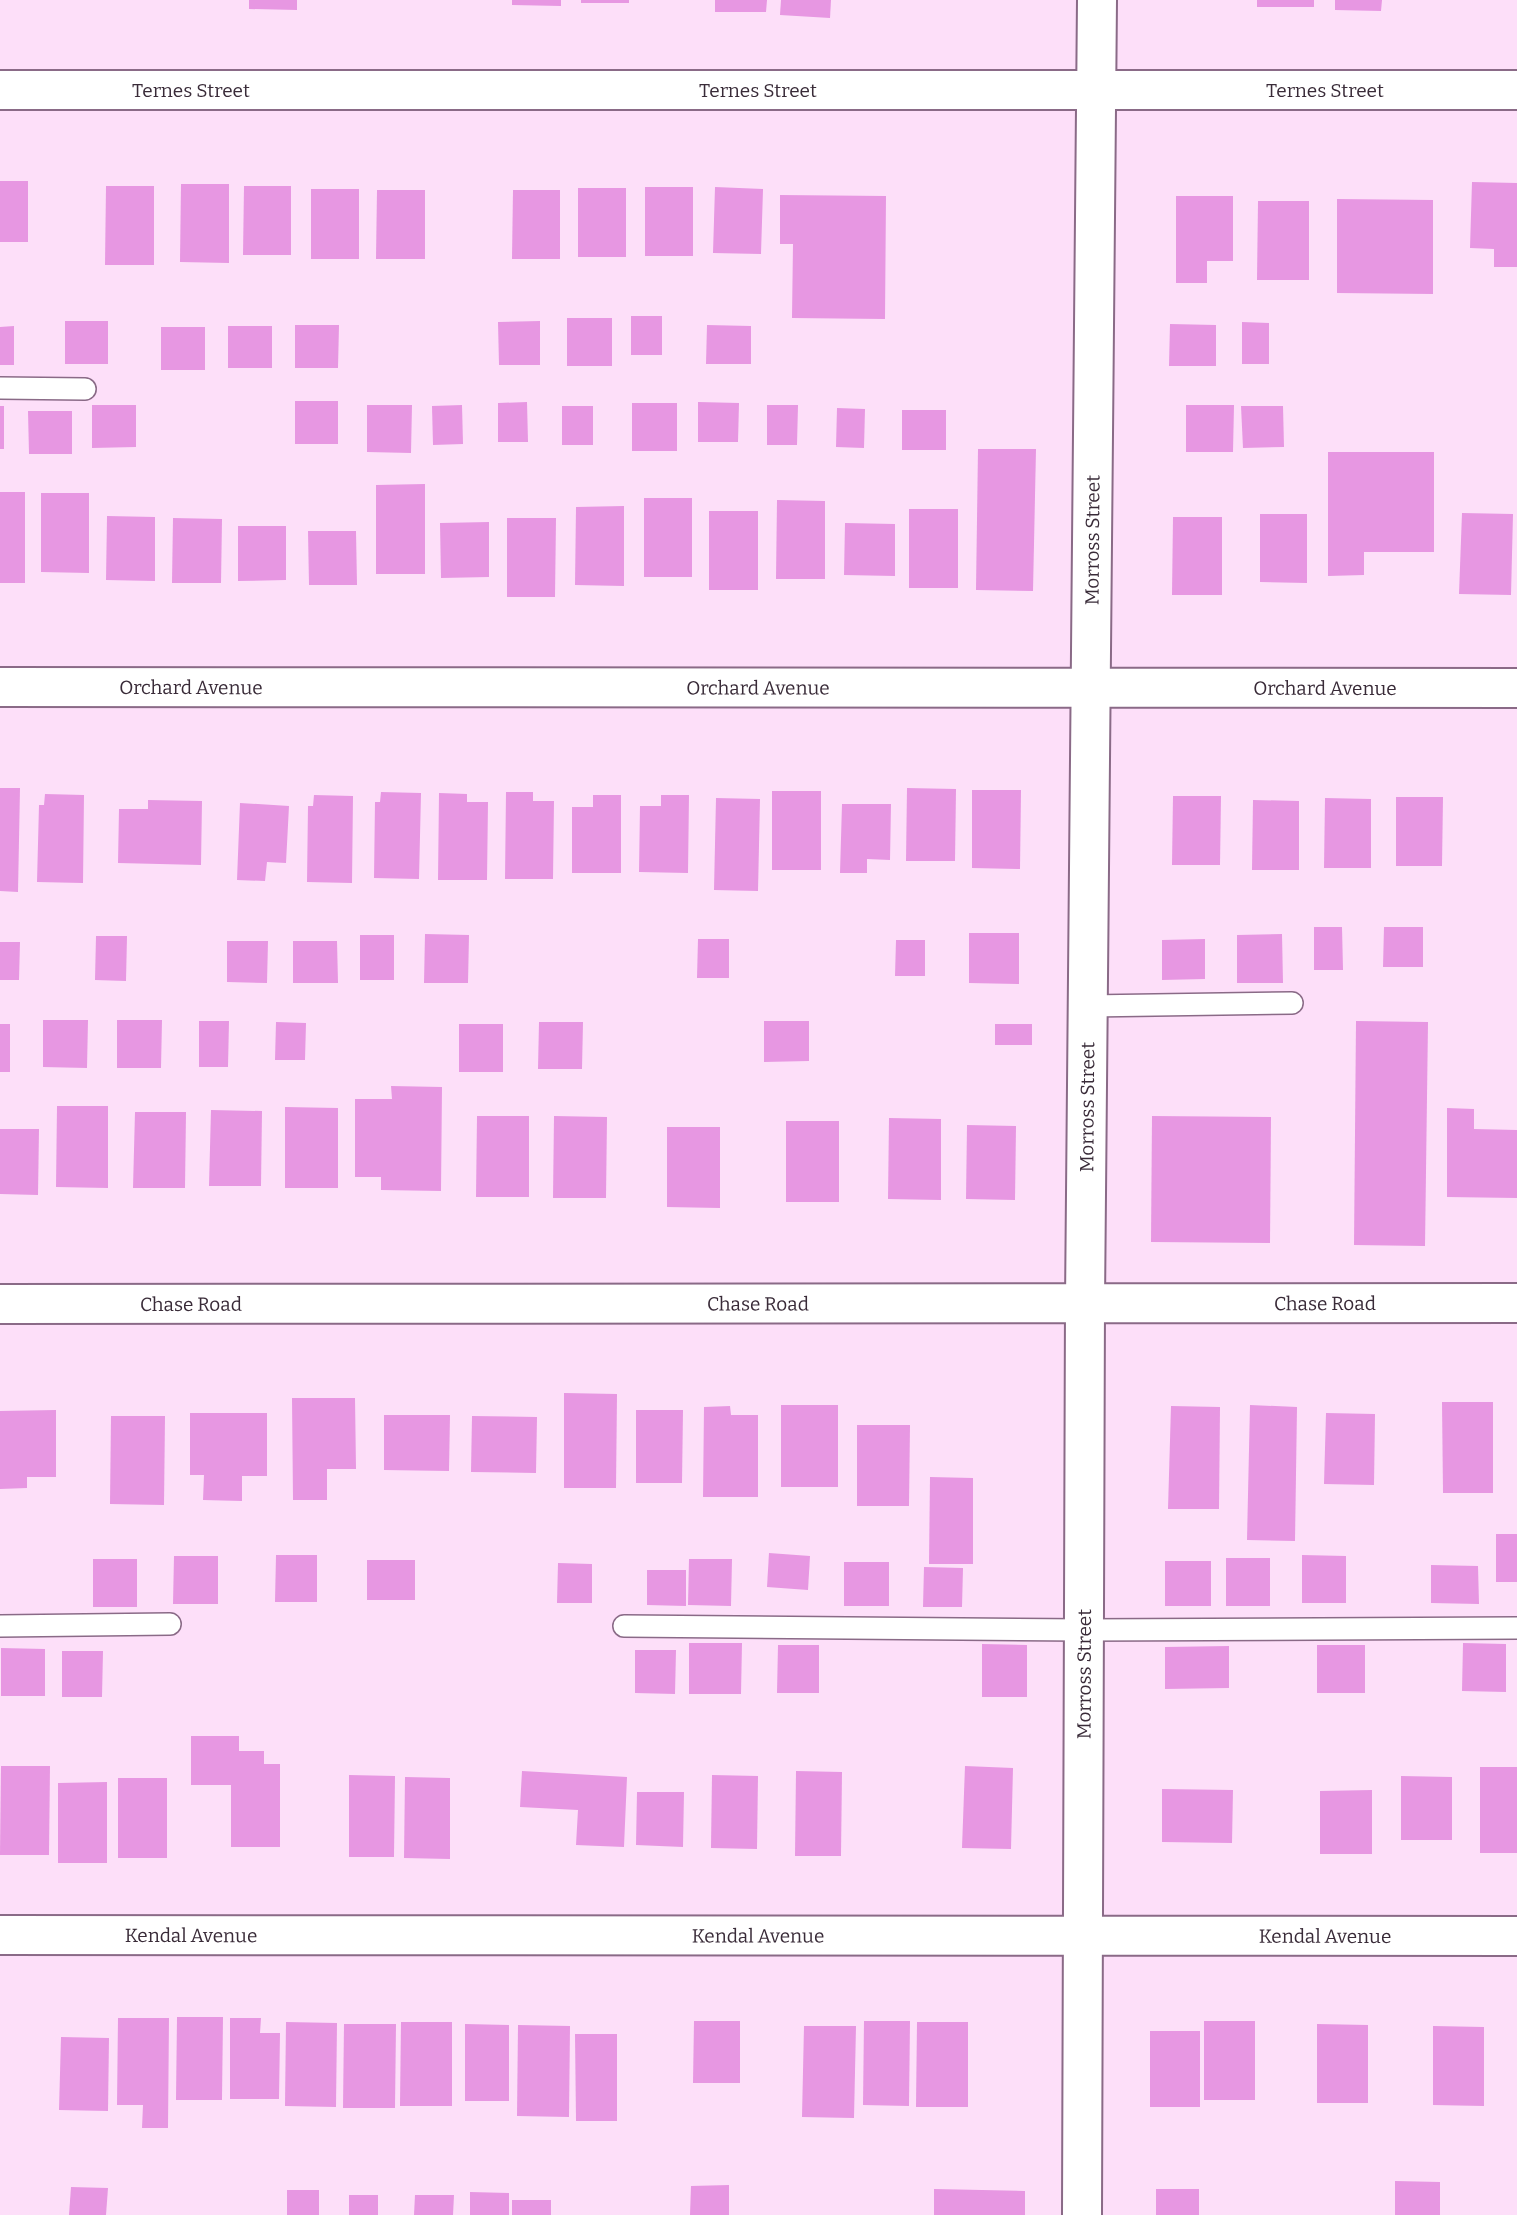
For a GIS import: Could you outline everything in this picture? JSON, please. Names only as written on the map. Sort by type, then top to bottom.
[{"type":"street","name":"Morross Street","points":[[1082,2215],[1085,1303],[1097,0]]},
{"type":"street","name":"Ternes Street","points":[[0,90],[1517,90]]},
{"type":"street","name":"Orchard Avenue","points":[[0,687],[1517,688]]},
{"type":"street","name":"Chase Road","points":[[0,1304],[1517,1303]]},
{"type":"street","name":"Kendal Avenue","points":[[0,1936],[1517,1936]]},
{"type":"lane","points":[[0,388],[85,389]]},
{"type":"lane","points":[[1088,1006],[1292,1003]]},
{"type":"lane","points":[[0,1626],[170,1624]]},
{"type":"lane","points":[[624,1626],[1084,1630],[1517,1628]]},
{"type":"building","points":[[249,0],[297,0],[297,10],[249,9]]},
{"type":"building","points":[[512,0],[561,0],[561,6],[512,5]]},
{"type":"building","points":[[581,0],[629,0],[629,3],[581,3]]},
{"type":"building","points":[[715,0],[767,0],[766,12],[715,12]]},
{"type":"building","points":[[781,0],[831,0],[830,18],[780,15]]},
{"type":"building","points":[[1257,0],[1314,0],[1314,7],[1257,7]]},
{"type":"building","points":[[1335,0],[1382,0],[1381,11],[1335,10]]},
{"type":"building","points":[[0,181],[28,181],[28,242],[0,242]]},
{"type":"building","points":[[1472,182],[1517,183],[1517,267],[1494,267],[1494,249],[1470,248]]},
{"type":"building","points":[[181,184],[229,184],[229,263],[180,262]]},
{"type":"building","points":[[106,186],[154,186],[154,265],[105,265]]},
{"type":"building","points":[[244,186],[291,186],[291,255],[243,255]]},
{"type":"building","points":[[645,187],[693,187],[693,256],[645,256]]},
{"type":"building","points":[[715,187],[763,189],[761,254],[713,253]]},
{"type":"building","points":[[578,188],[626,188],[626,257],[578,257]]},
{"type":"building","points":[[311,189],[359,189],[359,259],[311,259]]},
{"type":"building","points":[[377,190],[425,190],[425,259],[376,259]]},
{"type":"building","points":[[513,190],[560,190],[560,259],[512,259]]},
{"type":"building","points":[[780,195],[886,196],[885,319],[792,318],[793,244],[780,244]]},
{"type":"building","points":[[1176,196],[1233,196],[1233,261],[1207,261],[1207,283],[1176,283]]},
{"type":"building","points":[[1337,199],[1433,200],[1433,294],[1337,293]]},
{"type":"building","points":[[1258,201],[1309,201],[1309,280],[1257,280]]},
{"type":"building","points":[[631,316],[662,316],[662,355],[631,355]]},
{"type":"building","points":[[567,318],[612,318],[612,366],[567,366]]},
{"type":"building","points":[[65,321],[108,321],[108,364],[65,364]]},
{"type":"building","points":[[540,321],[540,365],[499,365],[498,322]]},
{"type":"building","points":[[1242,322],[1269,323],[1269,364],[1242,364]]},
{"type":"building","points":[[1170,324],[1216,325],[1216,366],[1169,366]]},
{"type":"building","points":[[295,325],[339,325],[338,368],[295,368]]},
{"type":"building","points":[[707,325],[751,326],[751,364],[706,364]]},
{"type":"building","points":[[14,326],[14,365],[0,365],[0,327]]},
{"type":"building","points":[[228,326],[272,326],[272,368],[228,368]]},
{"type":"building","points":[[161,327],[205,327],[205,370],[161,370]]},
{"type":"building","points":[[295,401],[338,401],[338,444],[295,444]]},
{"type":"building","points":[[527,402],[528,442],[498,442],[498,403]]},
{"type":"building","points":[[698,402],[739,403],[738,442],[698,442]]},
{"type":"building","points":[[632,403],[677,403],[677,451],[632,451]]},
{"type":"building","points":[[92,405],[136,405],[136,447],[92,448]]},
{"type":"building","points":[[367,405],[412,405],[411,453],[367,452]]},
{"type":"building","points":[[462,405],[463,444],[433,445],[432,406]]},
{"type":"building","points":[[767,405],[798,405],[797,445],[767,445]]},
{"type":"building","points":[[1186,405],[1234,405],[1233,452],[1186,452]]},
{"type":"building","points":[[0,406],[4,406],[4,449],[0,449]]},
{"type":"building","points":[[562,406],[593,406],[593,445],[562,445]]},
{"type":"building","points":[[1241,406],[1283,406],[1284,447],[1243,448]]},
{"type":"building","points":[[837,408],[865,409],[864,448],[836,447]]},
{"type":"building","points":[[902,410],[946,410],[946,450],[902,450]]},
{"type":"building","points":[[28,411],[72,411],[72,454],[29,454]]},
{"type":"building","points":[[978,449],[1036,449],[1033,591],[976,590]]},
{"type":"building","points":[[1328,452],[1434,452],[1434,552],[1364,552],[1364,575],[1328,576]]},
{"type":"building","points":[[425,484],[425,574],[376,574],[376,485]]},
{"type":"building","points":[[0,492],[25,492],[25,583],[0,583]]},
{"type":"building","points":[[41,493],[89,493],[89,573],[41,572]]},
{"type":"building","points":[[644,498],[692,498],[692,577],[644,577]]},
{"type":"building","points":[[777,500],[825,501],[825,579],[776,579]]},
{"type":"building","points":[[624,506],[624,586],[575,585],[576,507]]},
{"type":"building","points":[[909,509],[958,509],[958,588],[909,588]]},
{"type":"building","points":[[709,511],[758,511],[758,590],[709,590]]},
{"type":"building","points":[[1462,513],[1513,514],[1511,595],[1459,594]]},
{"type":"building","points":[[1260,514],[1307,514],[1307,583],[1260,582]]},
{"type":"building","points":[[107,516],[155,517],[155,581],[106,580]]},
{"type":"building","points":[[1173,517],[1222,517],[1222,595],[1172,595]]},
{"type":"building","points":[[173,518],[222,519],[221,583],[172,583]]},
{"type":"building","points":[[507,518],[556,518],[555,597],[507,597]]},
{"type":"building","points":[[489,522],[489,577],[441,578],[440,523]]},
{"type":"building","points":[[845,523],[895,524],[895,576],[844,575]]},
{"type":"building","points":[[238,526],[286,526],[286,580],[238,581]]},
{"type":"building","points":[[308,531],[356,531],[357,585],[309,585]]},
{"type":"building","points":[[0,788],[20,788],[18,892],[0,891]]},
{"type":"building","points":[[907,788],[956,789],[955,861],[906,861]]},
{"type":"building","points":[[972,790],[1021,790],[1020,869],[972,868]]},
{"type":"building","points":[[772,791],[821,791],[821,870],[772,870]]},
{"type":"building","points":[[381,792],[421,793],[419,879],[374,878],[375,802],[380,802]]},
{"type":"building","points":[[506,792],[533,792],[533,801],[554,801],[553,879],[505,879]]},
{"type":"building","points":[[439,793],[467,794],[467,802],[488,802],[487,880],[438,880]]},
{"type":"building","points":[[45,794],[84,795],[83,883],[37,882],[39,805],[44,805]]},
{"type":"building","points":[[314,795],[353,796],[352,883],[307,882],[308,806],[313,806]]},
{"type":"building","points":[[593,795],[621,795],[621,873],[572,873],[572,807],[593,807]]},
{"type":"building","points":[[661,795],[689,795],[688,873],[639,872],[640,806],[661,806]]},
{"type":"building","points":[[1173,796],[1221,796],[1220,865],[1172,865]]},
{"type":"building","points":[[1396,797],[1443,797],[1442,866],[1396,866]]},
{"type":"building","points":[[716,798],[760,799],[758,891],[714,890]]},
{"type":"building","points":[[1325,798],[1371,799],[1371,868],[1324,868]]},
{"type":"building","points":[[148,800],[202,801],[201,865],[118,863],[119,809],[148,809]]},
{"type":"building","points":[[1253,800],[1299,801],[1299,870],[1252,870]]},
{"type":"building","points":[[240,803],[289,806],[286,863],[267,862],[265,881],[237,880]]},
{"type":"building","points":[[842,804],[891,804],[890,860],[867,859],[867,873],[840,873]]},
{"type":"building","points":[[1314,927],[1342,927],[1343,970],[1314,970]]},
{"type":"building","points":[[1384,927],[1423,927],[1423,967],[1383,967]]},
{"type":"building","points":[[969,933],[1019,933],[1019,984],[969,983]]},
{"type":"building","points":[[425,934],[469,935],[468,983],[424,983]]},
{"type":"building","points":[[1282,934],[1283,983],[1237,983],[1237,935]]},
{"type":"building","points":[[360,935],[394,935],[394,980],[360,980]]},
{"type":"building","points":[[96,936],[127,936],[126,981],[95,980]]},
{"type":"building","points":[[698,939],[729,939],[729,978],[697,978]]},
{"type":"building","points":[[1205,939],[1205,979],[1162,980],[1162,940]]},
{"type":"building","points":[[896,940],[925,940],[925,976],[895,976]]},
{"type":"building","points":[[227,941],[268,941],[267,983],[227,982]]},
{"type":"building","points":[[293,941],[337,941],[338,983],[293,983]]},
{"type":"building","points":[[0,942],[20,942],[19,980],[0,980]]},
{"type":"building","points":[[43,1020],[88,1020],[87,1068],[43,1067]]},
{"type":"building","points":[[117,1020],[162,1020],[161,1068],[117,1068]]},
{"type":"building","points":[[199,1021],[229,1021],[228,1067],[199,1067]]},
{"type":"building","points":[[764,1021],[809,1021],[809,1061],[764,1062]]},
{"type":"building","points":[[1356,1021],[1428,1022],[1425,1246],[1354,1245]]},
{"type":"building","points":[[276,1022],[306,1023],[305,1060],[275,1060]]},
{"type":"building","points":[[539,1022],[583,1022],[582,1069],[538,1069]]},
{"type":"building","points":[[0,1024],[10,1024],[10,1072],[0,1072]]},
{"type":"building","points":[[459,1024],[503,1024],[503,1072],[459,1072]]},
{"type":"building","points":[[995,1024],[1032,1024],[1032,1045],[995,1045]]},
{"type":"building","points":[[391,1086],[442,1087],[441,1191],[381,1190],[381,1177],[355,1177],[355,1099],[392,1099]]},
{"type":"building","points":[[57,1106],[108,1106],[108,1188],[56,1187]]},
{"type":"building","points":[[285,1107],[338,1108],[338,1188],[285,1188]]},
{"type":"building","points":[[1447,1108],[1474,1109],[1474,1129],[1517,1130],[1517,1198],[1447,1197]]},
{"type":"building","points":[[211,1110],[262,1111],[261,1186],[209,1186]]},
{"type":"building","points":[[135,1112],[186,1112],[185,1188],[133,1188]]},
{"type":"building","points":[[477,1116],[529,1116],[529,1197],[476,1197]]},
{"type":"building","points":[[554,1116],[607,1117],[606,1198],[553,1198]]},
{"type":"building","points":[[1152,1116],[1271,1117],[1270,1243],[1151,1242]]},
{"type":"building","points":[[889,1118],[941,1119],[941,1200],[888,1199]]},
{"type":"building","points":[[786,1121],[839,1121],[839,1202],[786,1202]]},
{"type":"building","points":[[967,1125],[1016,1126],[1015,1200],[966,1199]]},
{"type":"building","points":[[667,1127],[720,1127],[720,1208],[667,1207]]},
{"type":"building","points":[[0,1129],[39,1129],[38,1195],[0,1194]]},
{"type":"building","points":[[564,1393],[617,1394],[616,1488],[564,1488]]},
{"type":"building","points":[[292,1398],[355,1398],[356,1469],[327,1469],[327,1500],[293,1500]]},
{"type":"building","points":[[1442,1402],[1493,1402],[1493,1493],[1443,1493]]},
{"type":"building","points":[[781,1405],[838,1405],[838,1487],[781,1487]]},
{"type":"building","points":[[1250,1405],[1297,1407],[1295,1541],[1247,1540]]},
{"type":"building","points":[[730,1406],[731,1415],[758,1415],[758,1497],[703,1497],[704,1407]]},
{"type":"building","points":[[1171,1406],[1220,1407],[1219,1509],[1168,1509]]},
{"type":"building","points":[[56,1410],[56,1477],[27,1477],[27,1488],[0,1489],[0,1411]]},
{"type":"building","points":[[636,1410],[683,1410],[682,1483],[636,1483]]},
{"type":"building","points":[[190,1413],[267,1413],[267,1476],[242,1476],[242,1501],[203,1500],[204,1475],[190,1475]]},
{"type":"building","points":[[1326,1413],[1375,1414],[1374,1485],[1324,1484]]},
{"type":"building","points":[[384,1415],[450,1415],[449,1471],[384,1470]]},
{"type":"building","points":[[111,1416],[165,1416],[164,1505],[110,1504]]},
{"type":"building","points":[[472,1416],[537,1417],[536,1473],[471,1472]]},
{"type":"building","points":[[857,1425],[910,1425],[909,1506],[857,1506]]},
{"type":"building","points":[[930,1477],[973,1478],[973,1564],[929,1564]]},
{"type":"building","points":[[1496,1534],[1517,1534],[1517,1582],[1496,1582]]},
{"type":"building","points":[[769,1553],[810,1556],[808,1590],[767,1587]]},
{"type":"building","points":[[276,1555],[317,1555],[317,1602],[275,1602]]},
{"type":"building","points":[[1302,1555],[1346,1556],[1346,1603],[1302,1603]]},
{"type":"building","points":[[174,1556],[218,1556],[218,1604],[173,1604]]},
{"type":"building","points":[[1226,1558],[1270,1558],[1270,1606],[1226,1606]]},
{"type":"building","points":[[93,1559],[137,1559],[137,1607],[93,1607]]},
{"type":"building","points":[[689,1559],[732,1559],[731,1606],[688,1605]]},
{"type":"building","points":[[367,1560],[415,1560],[415,1600],[367,1600]]},
{"type":"building","points":[[1165,1561],[1211,1561],[1211,1606],[1165,1606]]},
{"type":"building","points":[[844,1562],[889,1562],[889,1606],[844,1606]]},
{"type":"building","points":[[558,1563],[592,1564],[592,1603],[557,1603]]},
{"type":"building","points":[[1431,1565],[1478,1566],[1479,1604],[1431,1603]]},
{"type":"building","points":[[924,1567],[963,1568],[962,1607],[923,1607]]},
{"type":"building","points":[[647,1570],[686,1570],[686,1606],[647,1605]]},
{"type":"building","points":[[689,1643],[742,1643],[741,1694],[689,1694]]},
{"type":"building","points":[[1463,1643],[1506,1644],[1506,1692],[1462,1691]]},
{"type":"building","points":[[982,1644],[1027,1645],[1027,1697],[982,1697]]},
{"type":"building","points":[[778,1645],[819,1645],[819,1693],[777,1693]]},
{"type":"building","points":[[1317,1645],[1365,1645],[1365,1693],[1317,1693]]},
{"type":"building","points":[[1229,1646],[1229,1688],[1165,1689],[1165,1647]]},
{"type":"building","points":[[1,1648],[45,1649],[45,1696],[1,1696]]},
{"type":"building","points":[[635,1650],[676,1650],[675,1694],[635,1693]]},
{"type":"building","points":[[62,1651],[103,1651],[102,1697],[62,1697]]},
{"type":"building","points":[[191,1736],[239,1736],[239,1751],[264,1751],[264,1764],[280,1764],[280,1847],[231,1847],[231,1785],[191,1785]]},
{"type":"building","points":[[1,1766],[50,1766],[49,1855],[0,1855]]},
{"type":"building","points":[[965,1766],[1013,1768],[1011,1849],[962,1848]]},
{"type":"building","points":[[1480,1767],[1517,1767],[1517,1853],[1480,1853]]},
{"type":"building","points":[[522,1771],[627,1777],[624,1847],[576,1845],[578,1810],[520,1807]]},
{"type":"building","points":[[796,1771],[842,1772],[841,1856],[795,1856]]},
{"type":"building","points":[[349,1775],[395,1776],[394,1857],[349,1857]]},
{"type":"building","points":[[712,1775],[758,1776],[757,1849],[711,1848]]},
{"type":"building","points":[[1401,1776],[1452,1777],[1452,1840],[1401,1840]]},
{"type":"building","points":[[405,1777],[450,1778],[450,1859],[404,1858]]},
{"type":"building","points":[[118,1778],[167,1778],[167,1858],[118,1858]]},
{"type":"building","points":[[107,1782],[107,1863],[58,1863],[58,1783]]},
{"type":"building","points":[[1162,1789],[1233,1790],[1232,1843],[1162,1842]]},
{"type":"building","points":[[1372,1790],[1372,1854],[1320,1854],[1320,1791]]},
{"type":"building","points":[[637,1792],[684,1792],[683,1847],[636,1845]]},
{"type":"building","points":[[177,2017],[223,2017],[222,2100],[176,2100]]},
{"type":"building","points":[[118,2018],[169,2018],[168,2128],[142,2128],[143,2105],[117,2105]]},
{"type":"building","points":[[230,2018],[261,2018],[260,2033],[280,2033],[279,2099],[230,2099]]},
{"type":"building","points":[[694,2021],[740,2021],[740,2083],[693,2083]]},
{"type":"building","points":[[864,2021],[910,2021],[909,2106],[863,2105]]},
{"type":"building","points":[[1204,2021],[1255,2021],[1255,2100],[1204,2100]]},
{"type":"building","points":[[286,2022],[337,2023],[336,2107],[285,2106]]},
{"type":"building","points":[[401,2022],[452,2022],[452,2106],[400,2106]]},
{"type":"building","points":[[917,2022],[968,2022],[968,2107],[916,2107]]},
{"type":"building","points":[[344,2024],[396,2024],[395,2108],[343,2108]]},
{"type":"building","points":[[465,2024],[509,2025],[509,2101],[465,2101]]},
{"type":"building","points":[[1317,2024],[1368,2025],[1368,2103],[1317,2103]]},
{"type":"building","points":[[518,2025],[570,2026],[569,2117],[517,2116]]},
{"type":"building","points":[[804,2026],[856,2026],[854,2118],[802,2117]]},
{"type":"building","points":[[1433,2026],[1484,2027],[1484,2106],[1433,2105]]},
{"type":"building","points":[[1150,2031],[1200,2031],[1200,2107],[1150,2107]]},
{"type":"building","points":[[575,2034],[617,2034],[617,2121],[576,2121]]},
{"type":"building","points":[[61,2037],[109,2038],[108,2111],[59,2110]]},
{"type":"building","points":[[1395,2181],[1440,2182],[1440,2215],[1395,2215]]},
{"type":"building","points":[[729,2185],[729,2215],[690,2215],[691,2186]]},
{"type":"building","points":[[71,2187],[108,2188],[106,2215],[69,2215]]},
{"type":"building","points":[[934,2189],[1025,2191],[1025,2215],[934,2215]]},
{"type":"building","points":[[1156,2189],[1199,2189],[1199,2215],[1156,2215]]},
{"type":"building","points":[[287,2190],[319,2190],[319,2215],[287,2215]]},
{"type":"building","points":[[470,2192],[509,2193],[509,2215],[470,2215]]},
{"type":"building","points":[[349,2195],[378,2195],[378,2215],[349,2215]]},
{"type":"building","points":[[415,2195],[454,2195],[453,2215],[414,2215]]},
{"type":"building","points":[[512,2200],[551,2200],[551,2215],[512,2215]]}]
